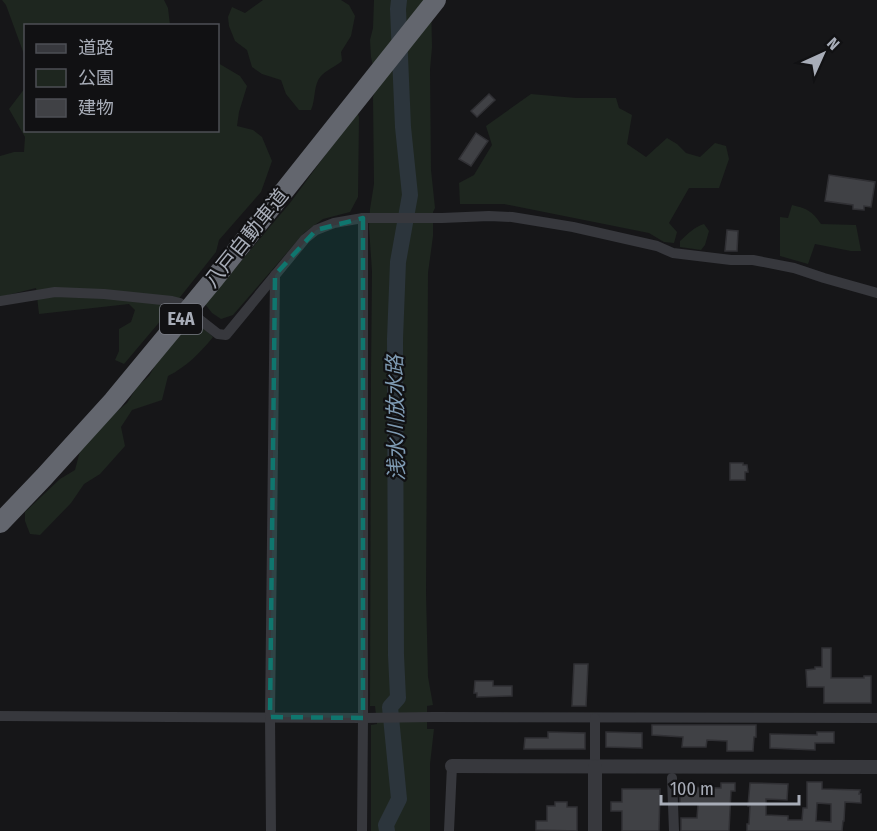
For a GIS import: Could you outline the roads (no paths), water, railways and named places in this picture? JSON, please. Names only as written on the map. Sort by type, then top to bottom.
[{"type":"highway","name":"八戸自動車道","points":[[0,523],[113,401],[214,279],[427,0]]},
{"type":"highway","name":"八戸自動車道","points":[[0,513],[106,398],[436,0]]},
{"type":"street","points":[[195,316],[218,334],[226,335],[305,239],[316,230],[334,223],[363,218],[512,217],[573,227],[657,246],[673,253],[720,259],[753,260],[794,268],[877,292]]},
{"type":"street","points":[[362,831],[363,218]]},
{"type":"street","points":[[271,831],[270,717],[275,275]]},
{"type":"street","points":[[0,301],[55,292],[104,294],[180,303]]},
{"type":"street","points":[[0,716],[877,718]]},
{"type":"street","points":[[595,831],[596,718]]},
{"type":"street","points":[[449,831],[452,766],[877,767]]},
{"type":"street","points":[[672,778],[674,831]]},
{"type":"waterway","name":"浅水川放水路","points":[[387,831],[386,825],[399,799],[390,707],[398,698],[395,339],[398,262],[410,195],[403,127],[399,0]]}]
